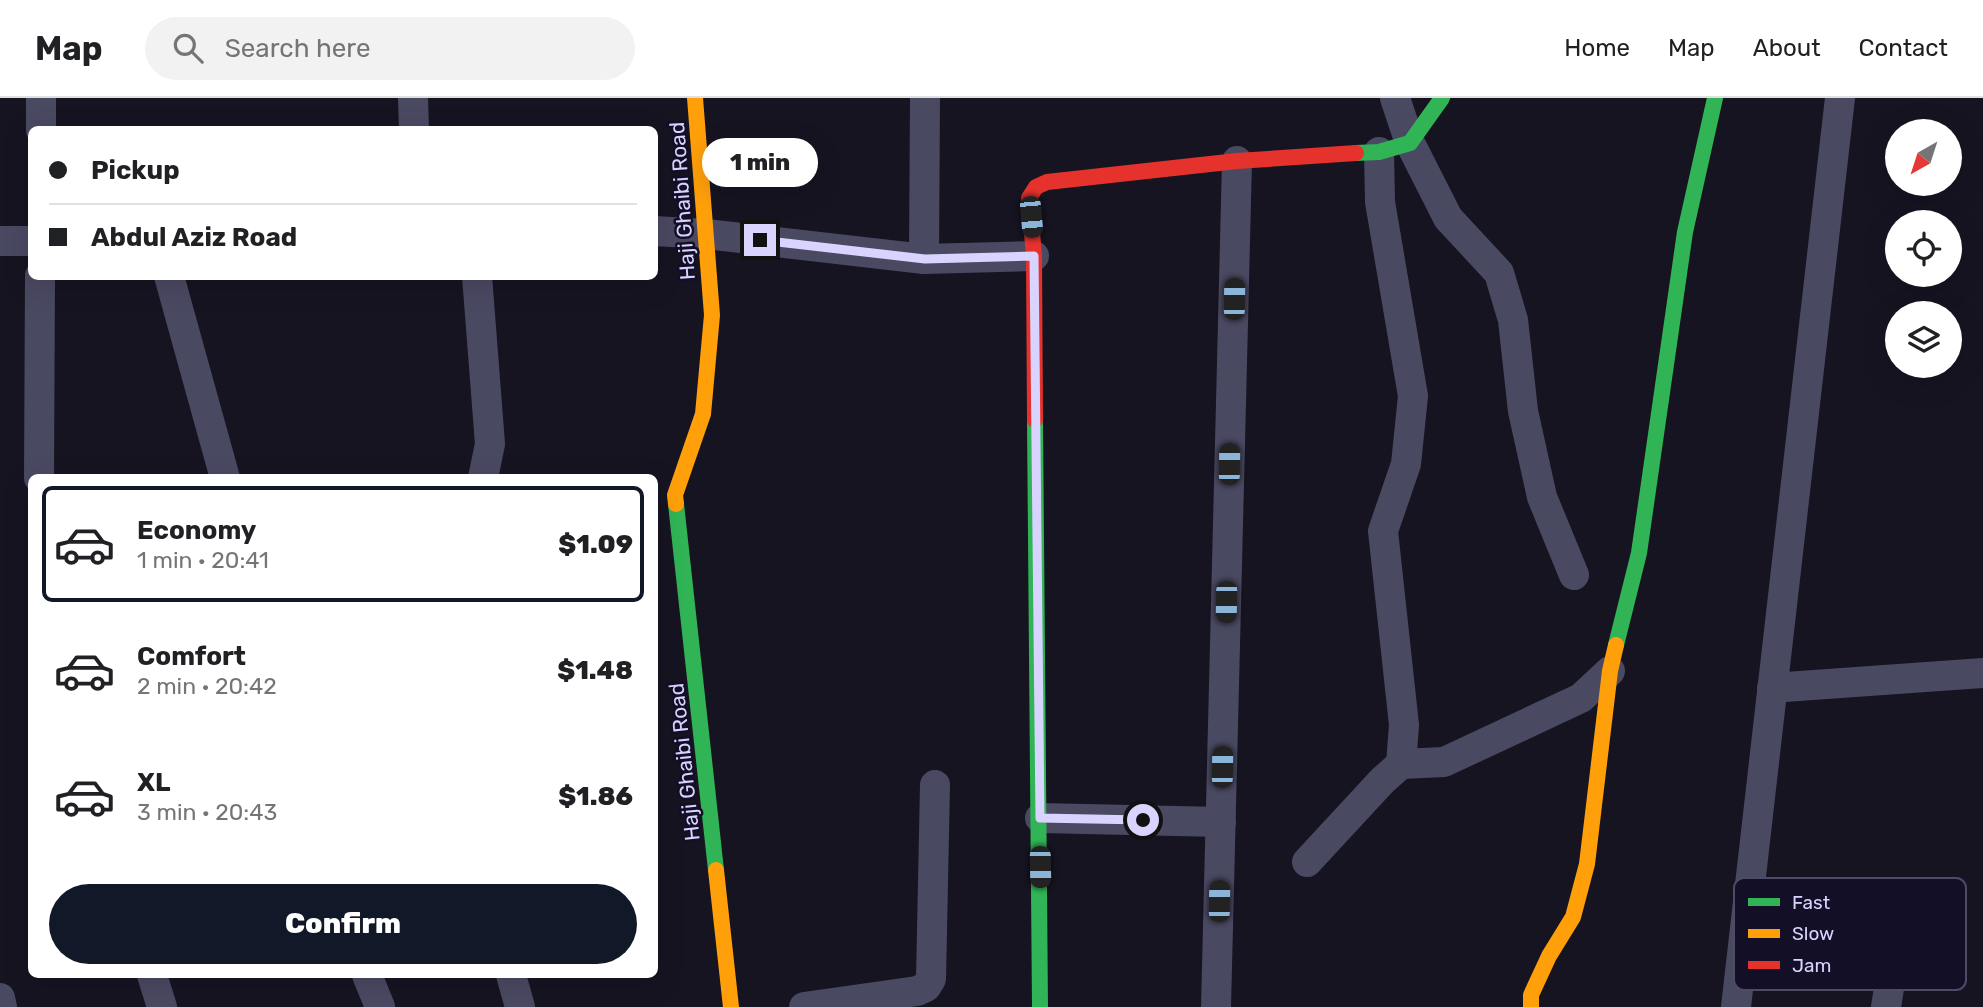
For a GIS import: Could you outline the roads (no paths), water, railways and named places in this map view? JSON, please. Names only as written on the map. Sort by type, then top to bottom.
[{"type":"street","points":[[41,98],[41,126]]},
{"type":"street","points":[[413,98],[414,126]]},
{"type":"street","name":"Haji Ghaibi Road","points":[[695,98],[712,315],[703,414],[675,495],[731,1007]]},
{"type":"street","points":[[925,98],[925,259]]},
{"type":"street","points":[[1395,98],[1410,143],[1448,218],[1499,273],[1513,320],[1523,411],[1542,497],[1574,575]]},
{"type":"street","points":[[1040,1007],[1034,256],[1029,198],[1036,187],[1047,182],[1237,161],[1379,152],[1410,143],[1442,98]]},
{"type":"street","points":[[1531,1007],[1531,995],[1549,956],[1573,917],[1587,864],[1610,671],[1639,553],[1685,232],[1715,98]]},
{"type":"street","points":[[1751,878],[1840,98]]},
{"type":"street","points":[[1379,152],[1380,202],[1413,396],[1406,464],[1383,531],[1405,725],[1401,764]]},
{"type":"street","points":[[1216,1007],[1237,161]]},
{"type":"street","points":[[658,231],[706,234],[925,259],[1034,256]]},
{"type":"street","points":[[0,241],[28,241]]},
{"type":"street","points":[[39,474],[40,280]]},
{"type":"street","points":[[170,280],[224,474]]},
{"type":"street","points":[[477,280],[491,444],[484,474]]},
{"type":"street","points":[[1307,862],[1401,764],[1444,762],[1581,698],[1610,671]]},
{"type":"street","points":[[1772,688],[1983,673]]},
{"type":"street","points":[[804,1007],[917,991],[926,987],[931,979],[935,785]]},
{"type":"street","points":[[1040,818],[1221,822]]},
{"type":"street","points":[[153,978],[162,1007]]},
{"type":"street","points":[[369,978],[380,1007]]},
{"type":"street","points":[[512,978],[520,1007]]},
{"type":"street","points":[[0,998],[2,1007]]}]
